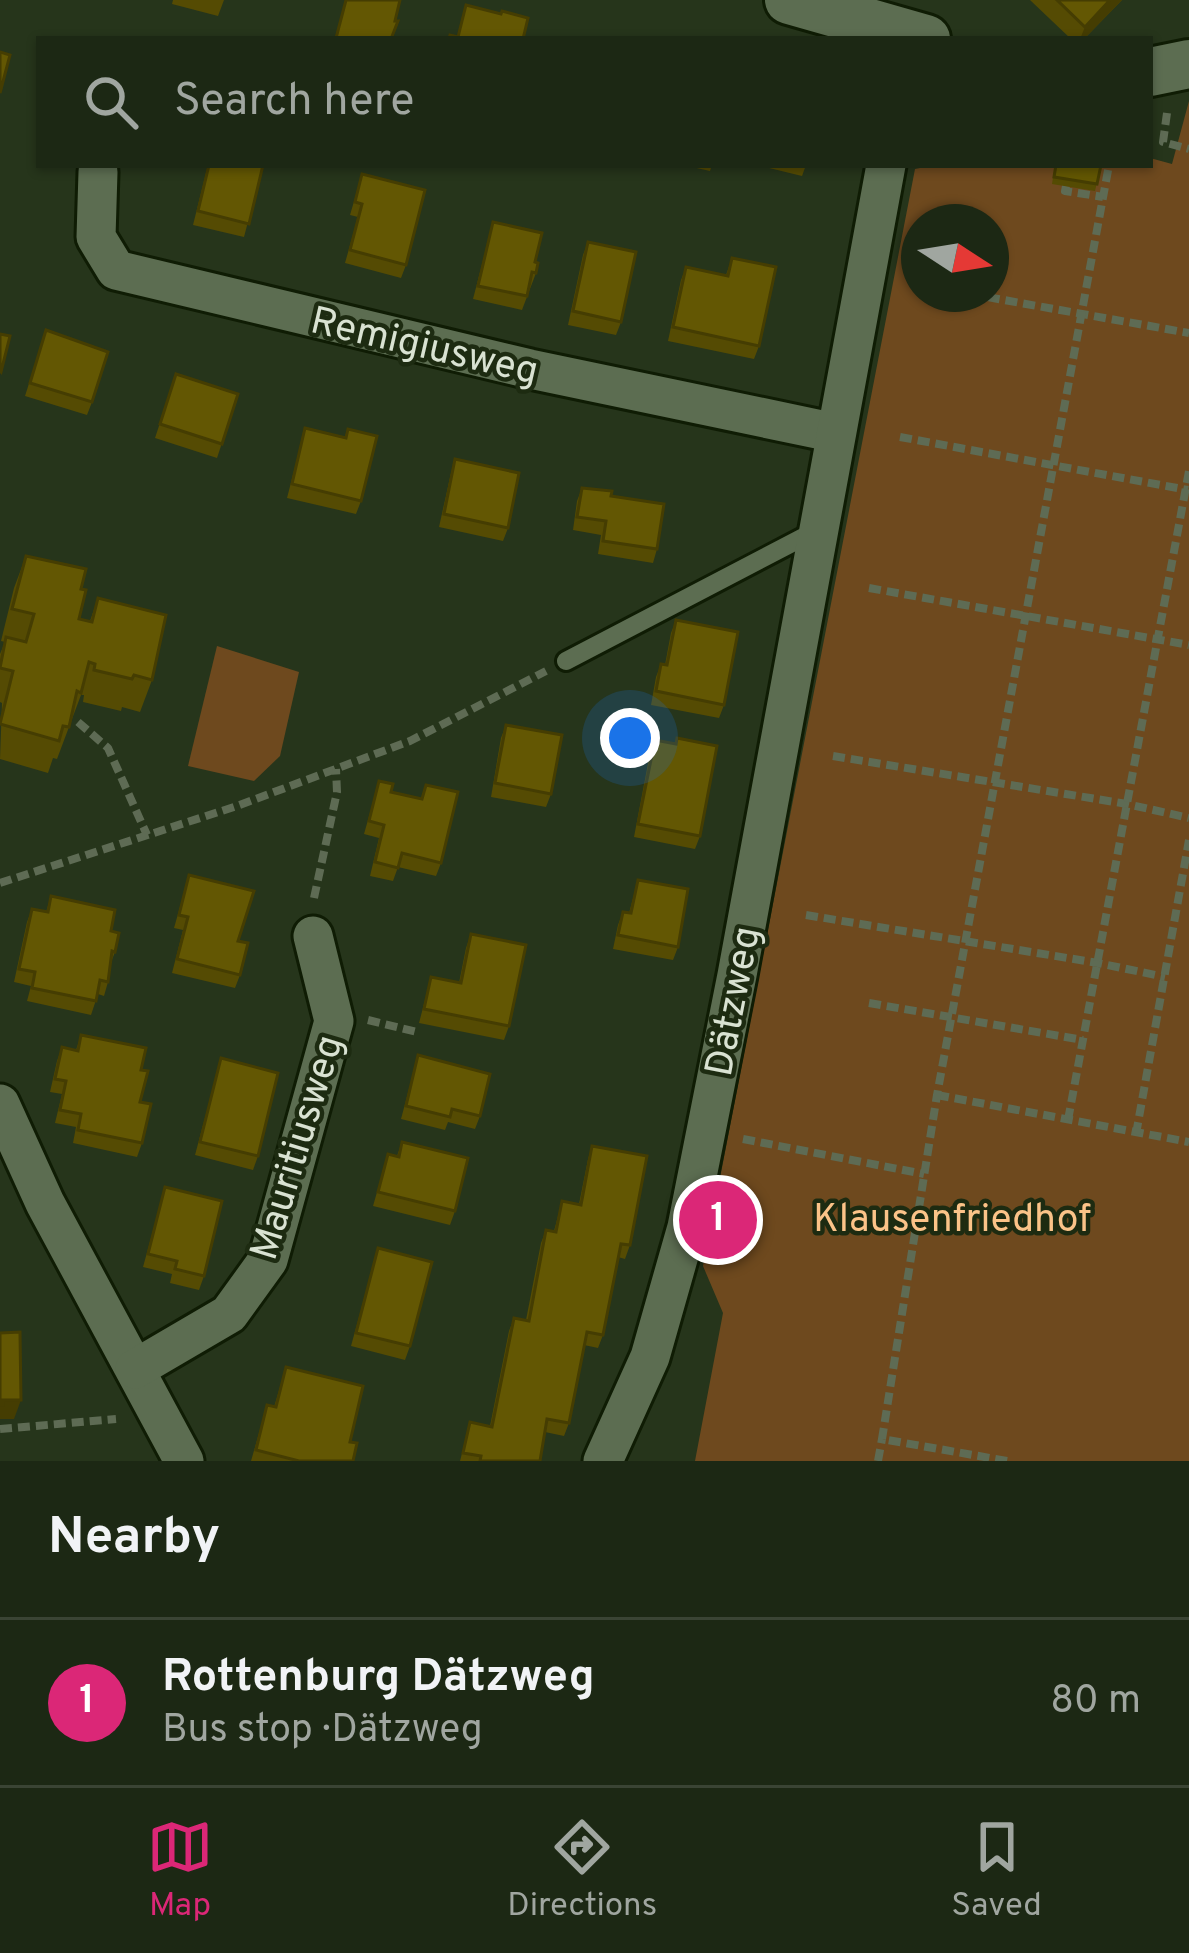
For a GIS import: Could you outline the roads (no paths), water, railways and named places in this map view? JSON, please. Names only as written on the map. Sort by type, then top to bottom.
[{"type":"street","points":[[789,0],[912,36]]},
{"type":"street","points":[[1153,71],[1189,64]]},
{"type":"street","name":"Dätzweg","points":[[603,1461],[650,1357],[687,1227],[885,168]]},
{"type":"street","name":"Remigiusweg","points":[[98,172],[96,237],[116,270],[530,369],[836,433]]},
{"type":"street","name":"Mauritiusweg","points":[[134,1369],[229,1314],[268,1260],[334,1021],[313,936]]},
{"type":"street","points":[[0,1104],[45,1203],[184,1461]]},
{"type":"lane","points":[[566,661],[817,530]]},
{"type":"place","name":"Rottenburg Dätzweg","points":[[718,1220]]},
{"type":"park label","name":"Klausenfriedhof","points":[[952,1217]]}]
